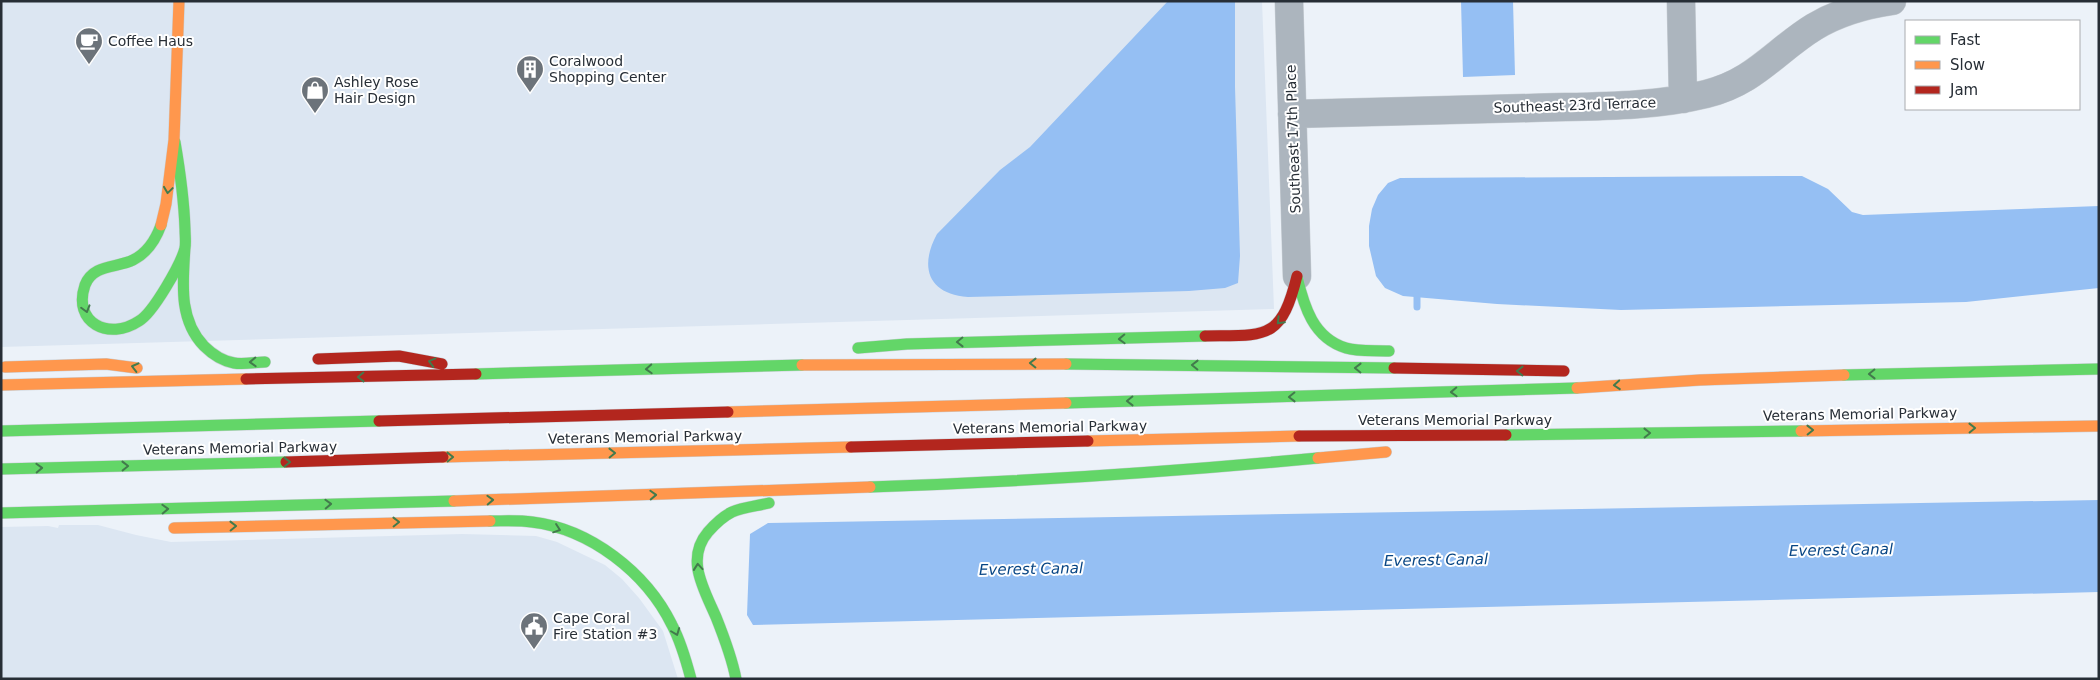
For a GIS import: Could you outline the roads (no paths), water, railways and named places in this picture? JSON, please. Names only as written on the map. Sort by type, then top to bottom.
[{"type":"main road","points":[[179,1],[175,142],[164,215],[159,231],[151,245],[142,254],[128,262],[104,266],[94,273],[87,283],[84,293],[83,304],[89,320],[97,327],[108,331],[120,331],[130,328],[142,320],[160,294],[185,247]]},
{"type":"main road","points":[[175,142],[182,189],[185,247],[184,305],[186,318],[195,336],[213,354],[234,363],[273,361]]},
{"type":"main road","points":[[850,349],[907,344],[1251,335],[1266,333],[1286,317],[1297,276]]},
{"type":"main road","points":[[1297,276],[1310,321],[1328,340],[1346,348],[1399,352]]},
{"type":"main road","points":[[697,367],[802,353]]},
{"type":"main road","points":[[302,360],[399,356],[497,374]]},
{"type":"main road","points":[[1,385],[497,374],[697,367],[984,362],[1577,371],[1537,362],[1498,358]]},
{"type":"main road","name":"Veterans Memorial Parkway","points":[[1921,373],[2017,366],[2090,358]]},
{"type":"main road","points":[[1,367],[128,365],[200,380]]},
{"type":"main road","name":"Veterans Memorial Parkway","points":[[1,430],[1519,390],[1700,380],[2099,369]]},
{"type":"main road","points":[[1615,374],[1700,380]]},
{"type":"main road","points":[[8,396],[26,390],[66,385]]},
{"type":"main road","name":"Veterans Memorial Parkway","points":[[1,469],[1229,437],[2099,426]]},
{"type":"main road","points":[[1443,447],[1581,434]]},
{"type":"main road","points":[[1,513],[601,497],[962,484],[1207,468],[1394,451]]},
{"type":"main road","points":[[794,501],[962,484]]},
{"type":"main road","points":[[5,501],[22,507],[49,512]]},
{"type":"main road","points":[[736,679],[727,643],[699,579],[697,561],[699,547],[706,533],[718,521],[734,511],[777,503]]},
{"type":"main road","points":[[99,511],[139,522]]},
{"type":"main road","points":[[162,527],[462,521],[513,521],[546,525],[561,530],[611,554],[636,575],[662,605],[674,625],[691,679]]},
{"type":"street","name":"Southeast 17th Place","points":[[1289,1],[1297,276]]},
{"type":"street","points":[[1681,1],[1683,99]]},
{"type":"street","name":"Southeast 23rd Terrace","points":[[1292,114],[1626,105],[1683,99],[1707,94],[1737,83],[1768,63],[1814,27],[1832,18],[1861,7],[1892,1]]},
{"type":"water","points":[[1168,1],[1235,1],[1235,87],[1240,256],[1238,283],[1225,288],[1189,291],[968,297],[944,291],[931,277],[928,268],[929,257],[937,234],[1000,170],[1030,147]]},
{"type":"water","points":[[1461,1],[1513,1],[1515,75],[1463,77]]},
{"type":"water","points":[[1802,176],[1828,189],[1852,212],[1863,215],[2099,206],[2099,288],[1966,302],[1621,310],[1497,304],[1403,296],[1385,288],[1376,276],[1369,246],[1369,226],[1372,209],[1378,195],[1388,183],[1400,178]]},
{"type":"water","name":"Everest Canal","points":[[2099,500],[2099,592],[753,625],[747,615],[750,534],[768,523]]},
{"type":"waterway","points":[[1417,297],[1417,307]]},
{"type":"place","name":"Coffee Haus","points":[[89,65]]},
{"type":"place","name":"Coralwood Shopping Center","points":[[530,93]]},
{"type":"place","name":"Ashley Rose Hair Design","points":[[315,114]]},
{"type":"place","name":"Cape Coral Fire Station #3","points":[[534,650]]}]
